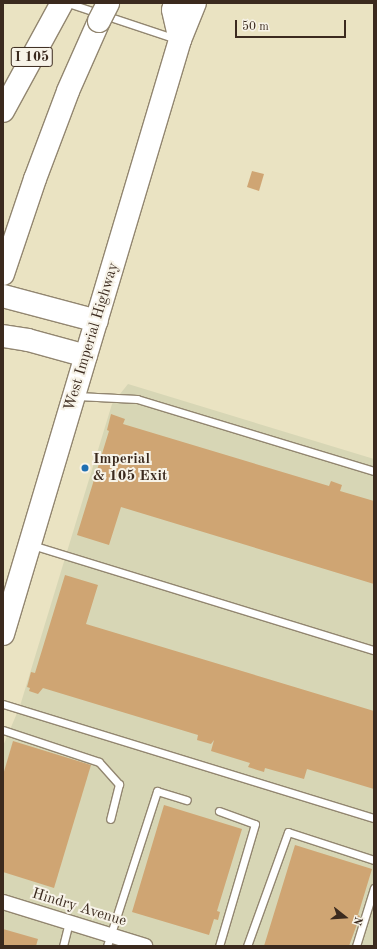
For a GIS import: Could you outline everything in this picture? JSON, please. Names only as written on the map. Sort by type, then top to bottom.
[{"type":"main road","name":"I 105","points":[[3,111],[62,3]]},
{"type":"main road","points":[[3,274],[34,178],[68,91],[108,3]]},
{"type":"main road","name":"West Imperial Highway","points":[[175,3],[173,10],[180,40]]},
{"type":"main road","name":"West Imperial Highway","points":[[3,634],[31,545],[180,40],[195,3]]},
{"type":"main road","points":[[3,296],[97,321]]},
{"type":"main road","points":[[3,336],[28,340],[86,356]]},
{"type":"street","name":"Hindry Avenue","points":[[3,902],[69,922],[109,941],[145,946]]},
{"type":"lane","points":[[68,3],[180,40]]},
{"type":"lane","points":[[75,396],[137,399],[374,471]]},
{"type":"lane","points":[[31,545],[374,650]]},
{"type":"lane","points":[[3,704],[374,818]]},
{"type":"lane","points":[[3,730],[100,762],[119,784],[110,819]]},
{"type":"lane","points":[[109,941],[157,791],[187,800]]},
{"type":"lane","points":[[218,811],[255,824],[219,946]]},
{"type":"lane","points":[[247,946],[288,832],[374,860]]},
{"type":"lane","points":[[356,946],[374,888]]},
{"type":"lane","points":[[63,946],[69,922]]},
{"type":"shaded area","points":[[128,384],[374,459],[374,946],[3,946],[3,746],[20,706],[112,404]]},
{"type":"building","points":[[252,171],[264,174],[259,191],[247,187]]},
{"type":"building","points":[[111,414],[125,419],[123,424],[329,486],[331,481],[342,485],[340,491],[374,501],[374,584],[121,507],[109,545],[77,535],[109,431],[107,430]]},
{"type":"building","points":[[65,575],[98,585],[86,624],[374,711],[374,789],[307,769],[304,779],[265,768],[264,772],[248,767],[250,763],[211,751],[214,740],[211,744],[197,740],[198,735],[43,688],[38,694],[29,691],[30,688],[27,687],[31,672],[35,673]]},
{"type":"building","points":[[13,741],[91,765],[54,888],[3,872],[3,775]]},
{"type":"building","points":[[164,805],[242,829],[217,911],[220,912],[218,920],[214,919],[209,935],[132,912]]},
{"type":"building","points":[[295,845],[372,869],[358,915],[360,916],[349,946],[264,946]]},
{"type":"building","points":[[3,929],[38,939],[36,946],[3,946]]},
{"type":"place","name":"Imperial & 105 Exit","points":[[85,468]]}]
